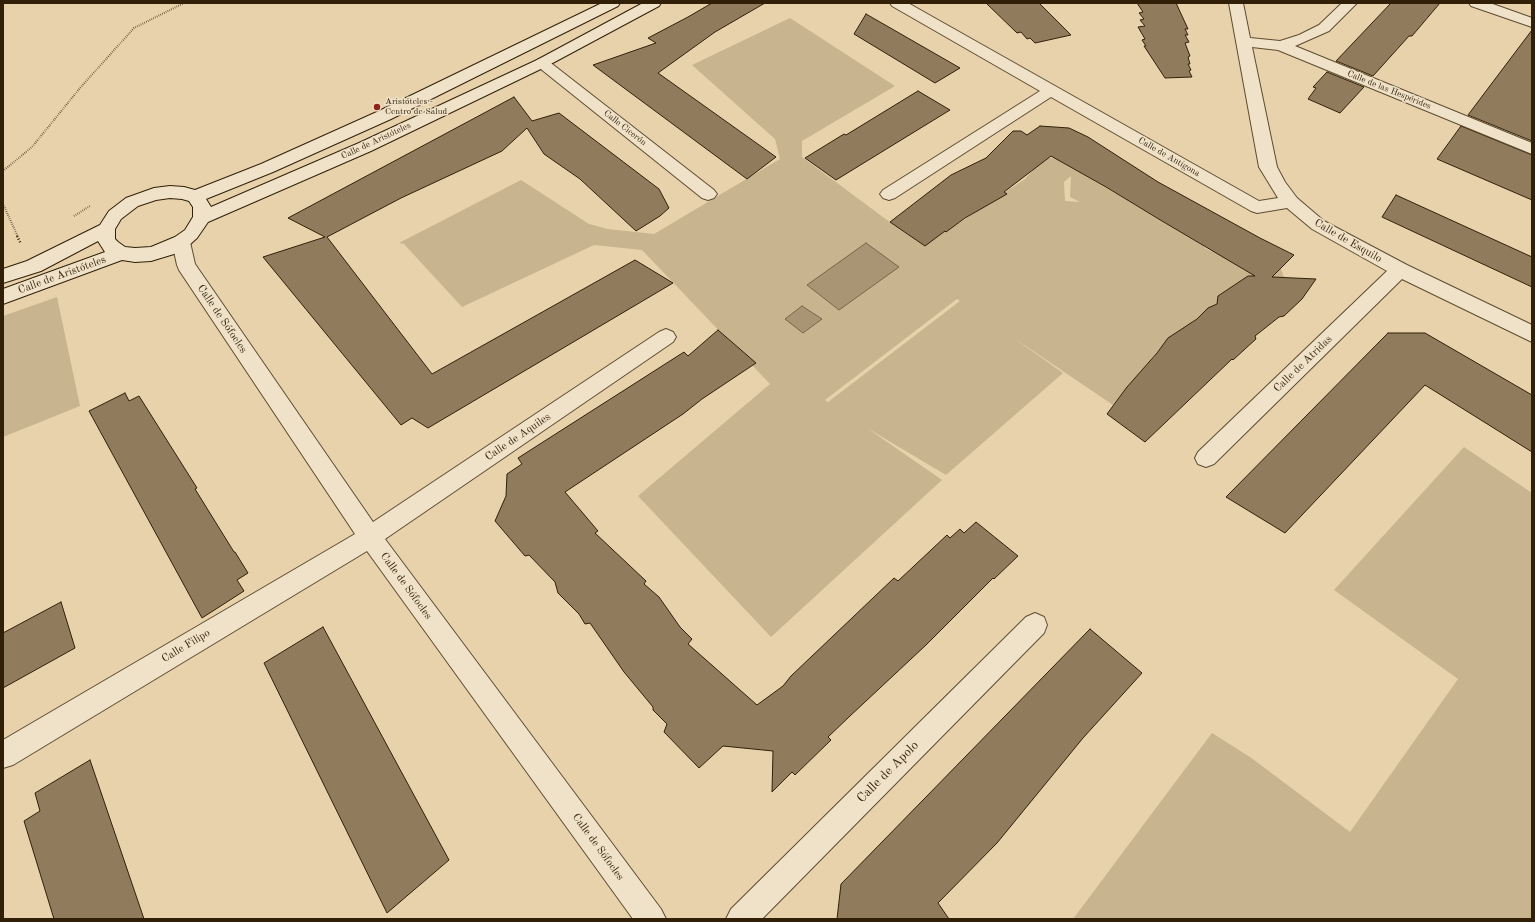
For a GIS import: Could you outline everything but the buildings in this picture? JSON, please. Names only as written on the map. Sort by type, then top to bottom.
[{"type":"street","name":"Calle de Aristóteles","points":[[195,197],[267,168],[385,115],[613,3]]},
{"type":"street","name":"Calle de Aristóteles","points":[[202,218],[365,147],[542,63],[654,3]]},
{"type":"street","name":"Calle de Antígona","points":[[897,3],[1256,207],[1291,202]]},
{"type":"street","name":"Calle de Esquilo","points":[[1236,3],[1268,167],[1278,185],[1291,202],[1318,225],[1400,270],[1532,334]]},
{"type":"street","points":[[1282,46],[1304,38],[1324,28],[1350,3]]},
{"type":"street","points":[[1476,3],[1532,23]]},
{"type":"street","name":"Calle de las Hespérides","points":[[1244,42],[1282,46],[1532,149]]},
{"type":"street","name":"Calle Cicerón","points":[[542,63],[708,194]]},
{"type":"street","points":[[889,194],[1052,90]]},
{"type":"street","points":[[170,192],[184,193],[195,197],[202,206],[202,218],[198,226],[181,242],[151,254],[135,255],[121,253],[111,247],[106,239],[106,229],[115,215],[132,202],[154,194],[170,192]]},
{"type":"street","name":"Calle de Aristóteles","points":[[3,276],[34,266],[106,229]]},
{"type":"street","name":"Calle de Sófocles","points":[[181,242],[186,264],[370,537],[651,919]]},
{"type":"street","name":"Calle de Aristóteles","points":[[3,296],[121,253]]},
{"type":"street","name":"Calle de Atridas","points":[[1206,458],[1400,270]]},
{"type":"street","name":"Calle de Aquiles","points":[[370,537],[666,338]]},
{"type":"street","name":"Calle Filipo","points":[[3,755],[370,537]]},
{"type":"street","name":"Calle de Apolo","points":[[741,919],[1035,625]]},
{"type":"path","points":[[3,171],[32,147],[80,88],[134,28],[184,3]]},
{"type":"path","points":[[3,204],[22,248]]},
{"type":"shaded area","points":[[790,18],[895,86],[802,141],[802,157],[887,220],[925,245],[940,227],[947,231],[1025,179],[1038,164],[1047,157],[1056,159],[1103,186],[1205,247],[1204,248],[1220,255],[1280,267],[1288,287],[1217,304],[1187,326],[1158,351],[1113,405],[1011,336],[1063,373],[946,475],[867,428],[942,480],[771,637],[638,496],[770,384],[642,250],[594,245],[462,307],[404,244],[399,243],[521,180],[589,224],[608,229],[654,234],[780,159],[775,139],[692,65]],"holes":[[[1071,176],[1070,197],[1080,202],[1065,201],[1064,182]],[[957,299],[960,301],[828,402],[825,400]]]},
{"type":"shaded area","points":[[866,243],[899,267],[839,310],[807,285]]},
{"type":"shaded area","points":[[57,297],[80,406],[3,437],[3,316]]},
{"type":"shaded area","points":[[802,306],[822,319],[803,333],[785,319]]},
{"type":"shaded area","points":[[1464,447],[1532,493],[1532,919],[1073,919],[1212,733],[1250,757],[1350,832],[1458,679],[1334,590]]},
{"type":"place","name":"Aristóteles - Centro de Salud","points":[[377,107]]}]
